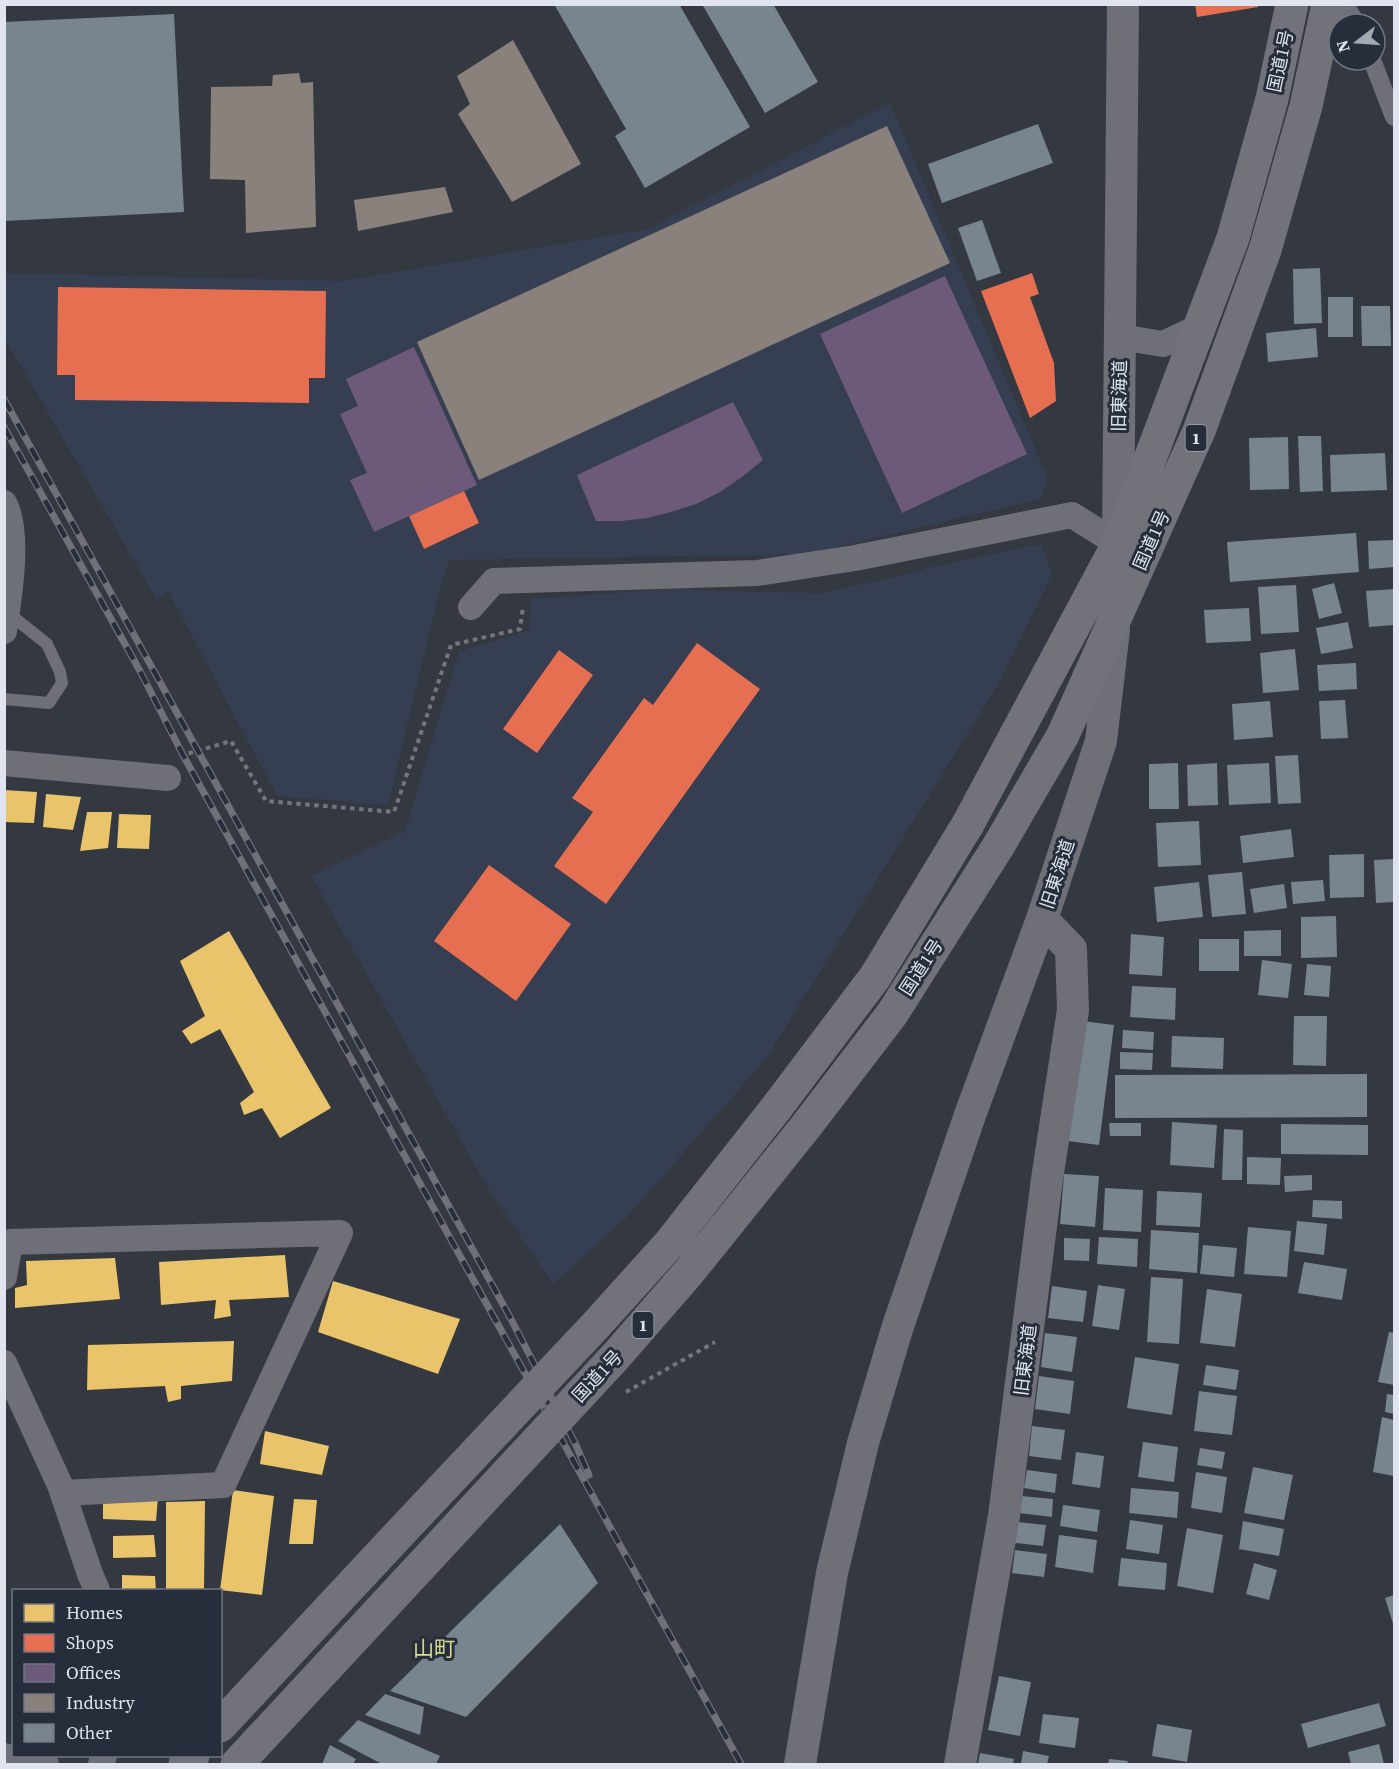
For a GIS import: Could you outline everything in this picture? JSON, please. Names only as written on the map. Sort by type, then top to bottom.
[{"type":"highway","name":"国道1号","points":[[222,1724],[670,1244],[875,977],[968,824],[1118,544],[1233,238],[1272,99],[1292,4]]},
{"type":"highway","name":"国道1号","points":[[237,1764],[608,1364],[689,1272],[807,1125],[892,1014],[999,845],[1063,735],[1199,431],[1266,250],[1306,106],[1328,4]]},
{"type":"street","name":"旧東海道","points":[[960,1764],[1004,1516],[1047,1179],[1073,1010],[1071,950],[1042,919],[1101,741],[1115,621],[1118,544],[1123,4]]},
{"type":"street","points":[[1377,72],[1395,117]]},
{"type":"street","points":[[1120,337],[1163,344],[1199,327]]},
{"type":"street","points":[[4,503],[14,539],[6,622]]},
{"type":"street","points":[[471,607],[494,581],[757,573],[855,558],[1072,515],[1118,544]]},
{"type":"street","points":[[4,763],[168,778]]},
{"type":"street","points":[[800,1764],[832,1573],[863,1443],[897,1329],[974,1104],[1042,919]]},
{"type":"street","points":[[4,1277],[10,1242],[340,1233],[223,1485],[63,1493]]},
{"type":"street","points":[[4,1363],[63,1493],[97,1589]]},
{"type":"street","points":[[4,1756],[46,1764]]},
{"type":"lane","points":[[4,699],[49,703],[62,683],[60,672],[47,644],[6,622]]},
{"type":"path","points":[[197,750],[231,741],[266,801],[394,813],[451,645],[519,629],[524,602]]},
{"type":"path","points":[[617,1397],[715,1342]]},
{"type":"shaded area","points":[[890,103],[1048,479],[1040,499],[808,554],[450,560],[443,577],[388,805],[277,796],[168,591],[157,600],[5,339],[4,273],[342,281],[648,229]]},
{"type":"shaded area","points":[[1041,544],[1052,574],[997,686],[766,1059],[630,1214],[553,1284],[489,1190],[311,876],[405,831],[459,651],[529,630],[531,599],[682,588],[822,593]]},
{"type":"building: Homes","points":[[4,790],[37,792],[34,823],[4,822]]},
{"type":"building: Homes","points":[[46,794],[81,797],[73,830],[43,827]]},
{"type":"building: Homes","points":[[87,812],[112,812],[108,848],[80,851]]},
{"type":"building: Homes","points":[[119,814],[151,815],[149,849],[117,848]]},
{"type":"building: Homes","points":[[229,931],[331,1108],[280,1138],[262,1108],[244,1115],[240,1103],[254,1092],[220,1029],[191,1044],[182,1031],[205,1016],[180,961]]},
{"type":"building: Homes","points":[[285,1255],[289,1297],[229,1300],[231,1316],[214,1319],[216,1300],[161,1305],[159,1262]]},
{"type":"building: Homes","points":[[115,1258],[120,1299],[15,1308],[15,1288],[27,1285],[26,1261]]},
{"type":"building: Homes","points":[[333,1281],[460,1319],[438,1374],[318,1332]]},
{"type":"building: Homes","points":[[234,1341],[232,1381],[181,1386],[181,1399],[168,1402],[165,1386],[87,1390],[88,1345]]},
{"type":"building: Homes","points":[[265,1431],[329,1446],[322,1475],[260,1464]]},
{"type":"building: Homes","points":[[233,1490],[274,1496],[262,1595],[220,1589]]},
{"type":"building: Homes","points":[[158,1497],[156,1521],[103,1519],[103,1499]]},
{"type":"building: Homes","points":[[294,1499],[317,1500],[313,1544],[289,1544]]},
{"type":"building: Homes","points":[[205,1501],[204,1589],[166,1589],[166,1502]]},
{"type":"building: Homes","points":[[154,1535],[156,1557],[113,1558],[113,1536]]},
{"type":"building: Homes","points":[[122,1575],[155,1576],[156,1589],[122,1589]]},
{"type":"building: Shops","points":[[1195,4],[1259,4],[1258,7],[1197,17]]},
{"type":"building: Shops","points":[[1032,273],[1039,294],[1030,297],[1054,363],[1056,401],[1030,418],[981,291]]},
{"type":"building: Shops","points":[[58,287],[326,291],[325,378],[309,378],[309,403],[75,400],[75,375],[57,375]]},
{"type":"building: Shops","points":[[464,491],[479,523],[424,549],[409,516]]},
{"type":"building: Shops","points":[[697,643],[760,689],[606,904],[554,866],[593,812],[572,798],[644,698],[653,705]]},
{"type":"building: Shops","points":[[559,650],[593,675],[537,753],[503,729]]},
{"type":"building: Shops","points":[[489,865],[571,924],[516,1001],[434,941]]},
{"type":"building: Offices","points":[[945,276],[1027,454],[902,513],[820,334]]},
{"type":"building: Offices","points":[[414,347],[477,485],[374,532],[350,480],[367,473],[340,414],[358,406],[346,379]]},
{"type":"building: Offices","points":[[733,402],[763,460],[720,492],[696,504],[647,518],[596,521],[577,475]]},
{"type":"building: Industry","points":[[513,40],[581,164],[512,202],[458,114],[470,104],[457,76]]},
{"type":"building: Industry","points":[[299,73],[301,83],[313,82],[316,227],[246,233],[245,180],[210,179],[211,87],[272,86],[273,75]]},
{"type":"building: Industry","points":[[887,126],[950,263],[479,480],[417,342]]},
{"type":"building: Industry","points":[[445,187],[453,212],[358,231],[354,200]]},
{"type":"building: Other","points":[[554,4],[679,4],[750,127],[645,188],[615,136],[626,129]]},
{"type":"building: Other","points":[[702,4],[773,4],[818,82],[765,113]]},
{"type":"building: Other","points":[[174,14],[184,212],[4,221],[4,22]]},
{"type":"building: Other","points":[[1038,124],[1053,163],[942,203],[928,164]]},
{"type":"building: Other","points":[[982,220],[1001,273],[977,281],[958,228]]},
{"type":"building: Other","points":[[1320,268],[1322,323],[1294,324],[1293,269]]},
{"type":"building: Other","points":[[1328,297],[1353,297],[1353,337],[1328,337]]},
{"type":"building: Other","points":[[1361,306],[1390,306],[1391,346],[1362,346]]},
{"type":"building: Other","points":[[1316,328],[1318,357],[1268,362],[1266,333]]},
{"type":"building: Other","points":[[1298,436],[1321,436],[1323,491],[1300,492]]},
{"type":"building: Other","points":[[1288,437],[1289,489],[1250,490],[1249,438]]},
{"type":"building: Other","points":[[1385,453],[1387,490],[1331,492],[1330,455]]},
{"type":"building: Other","points":[[1356,533],[1359,572],[1230,582],[1227,542]]},
{"type":"building: Other","points":[[1394,540],[1394,567],[1369,569],[1368,541]]},
{"type":"building: Other","points":[[1334,583],[1342,613],[1319,619],[1312,589]]},
{"type":"building: Other","points":[[1296,585],[1299,632],[1261,634],[1258,587]]},
{"type":"building: Other","points":[[1394,589],[1394,625],[1369,627],[1366,591]]},
{"type":"building: Other","points":[[1249,608],[1251,641],[1206,643],[1204,610]]},
{"type":"building: Other","points":[[1348,622],[1353,648],[1321,654],[1316,628]]},
{"type":"building: Other","points":[[1295,649],[1299,690],[1263,693],[1260,653]]},
{"type":"building: Other","points":[[1356,663],[1357,689],[1319,691],[1317,665]]},
{"type":"building: Other","points":[[1345,700],[1348,738],[1321,739],[1319,701]]},
{"type":"building: Other","points":[[1270,701],[1273,737],[1234,740],[1232,704]]},
{"type":"building: Other","points":[[1298,755],[1301,803],[1278,804],[1275,756]]},
{"type":"building: Other","points":[[1178,763],[1179,809],[1149,809],[1149,764]]},
{"type":"building: Other","points":[[1217,763],[1218,805],[1188,806],[1187,765]]},
{"type":"building: Other","points":[[1269,763],[1271,803],[1229,805],[1227,765]]},
{"type":"building: Other","points":[[1199,821],[1201,865],[1158,867],[1156,823]]},
{"type":"building: Other","points":[[1291,829],[1294,857],[1243,863],[1240,836]]},
{"type":"building: Other","points":[[1364,854],[1364,897],[1330,898],[1329,855]]},
{"type":"building: Other","points":[[1394,859],[1394,902],[1376,903],[1374,860]]},
{"type":"building: Other","points":[[1242,872],[1246,914],[1212,917],[1208,875]]},
{"type":"building: Other","points":[[1323,880],[1325,901],[1293,904],[1291,882]]},
{"type":"building: Other","points":[[1199,882],[1203,917],[1157,922],[1154,887]]},
{"type":"building: Other","points":[[1284,884],[1287,908],[1254,913],[1250,889]]},
{"type":"building: Other","points":[[1336,916],[1337,957],[1301,958],[1301,917]]},
{"type":"building: Other","points":[[1281,930],[1281,956],[1244,956],[1244,931]]},
{"type":"building: Other","points":[[1131,934],[1164,937],[1162,976],[1129,974]]},
{"type":"building: Other","points":[[1199,939],[1239,939],[1239,971],[1199,971]]},
{"type":"building: Other","points":[[1262,960],[1292,964],[1288,998],[1258,995]]},
{"type":"building: Other","points":[[1307,964],[1331,966],[1329,997],[1304,995]]},
{"type":"building: Other","points":[[1132,986],[1176,988],[1175,1020],[1130,1017]]},
{"type":"building: Other","points":[[1294,1016],[1327,1016],[1326,1066],[1293,1065]]},
{"type":"building: Other","points":[[1082,1021],[1114,1025],[1099,1145],[1067,1141]]},
{"type":"building: Other","points":[[1123,1030],[1154,1032],[1153,1050],[1122,1048]]},
{"type":"building: Other","points":[[1172,1036],[1224,1038],[1223,1069],[1171,1067]]},
{"type":"building: Other","points":[[1120,1052],[1153,1053],[1152,1070],[1120,1069]]},
{"type":"building: Other","points":[[1367,1074],[1367,1117],[1115,1118],[1115,1075]]},
{"type":"building: Other","points":[[1172,1122],[1217,1125],[1214,1168],[1170,1165]]},
{"type":"building: Other","points":[[1109,1123],[1141,1123],[1141,1136],[1110,1136]]},
{"type":"building: Other","points":[[1281,1124],[1368,1125],[1368,1155],[1281,1154]]},
{"type":"building: Other","points":[[1224,1129],[1243,1130],[1242,1180],[1222,1180]]},
{"type":"building: Other","points":[[1247,1157],[1281,1158],[1280,1185],[1247,1184]]},
{"type":"building: Other","points":[[1064,1174],[1099,1176],[1095,1227],[1060,1224]]},
{"type":"building: Other","points":[[1312,1175],[1312,1190],[1285,1192],[1284,1176]]},
{"type":"building: Other","points":[[1105,1188],[1143,1190],[1141,1232],[1103,1230]]},
{"type":"building: Other","points":[[1157,1191],[1202,1193],[1200,1227],[1156,1225]]},
{"type":"building: Other","points":[[1313,1200],[1342,1201],[1342,1219],[1312,1217]]},
{"type":"building: Other","points":[[1297,1221],[1327,1224],[1324,1255],[1294,1251]]},
{"type":"building: Other","points":[[1248,1227],[1291,1231],[1287,1277],[1244,1274]]},
{"type":"building: Other","points":[[1151,1230],[1199,1233],[1197,1273],[1149,1269]]},
{"type":"building: Other","points":[[1099,1237],[1138,1239],[1137,1267],[1097,1264]]},
{"type":"building: Other","points":[[1064,1238],[1090,1239],[1089,1261],[1064,1260]]},
{"type":"building: Other","points":[[1203,1245],[1237,1248],[1234,1277],[1200,1274]]},
{"type":"building: Other","points":[[1304,1262],[1347,1269],[1342,1300],[1298,1293]]},
{"type":"building: Other","points":[[1151,1277],[1183,1279],[1179,1344],[1147,1342]]},
{"type":"building: Other","points":[[1098,1285],[1125,1289],[1119,1330],[1092,1326]]},
{"type":"building: Other","points":[[1052,1286],[1087,1291],[1083,1322],[1048,1318]]},
{"type":"building: Other","points":[[1207,1289],[1242,1294],[1235,1347],[1200,1343]]},
{"type":"building: Other","points":[[1389,1332],[1394,1333],[1394,1385],[1378,1382]]},
{"type":"building: Other","points":[[1045,1333],[1077,1337],[1072,1372],[1041,1367]]},
{"type":"building: Other","points":[[1135,1357],[1179,1364],[1172,1415],[1127,1408]]},
{"type":"building: Other","points":[[1206,1365],[1239,1370],[1236,1390],[1203,1385]]},
{"type":"building: Other","points":[[1039,1376],[1074,1381],[1070,1414],[1035,1409]]},
{"type":"building: Other","points":[[1199,1391],[1237,1396],[1232,1435],[1194,1431]]},
{"type":"building: Other","points":[[1387,1394],[1394,1395],[1394,1414],[1385,1412]]},
{"type":"building: Other","points":[[1382,1417],[1394,1420],[1394,1476],[1373,1472]]},
{"type":"building: Other","points":[[1032,1426],[1065,1430],[1061,1460],[1029,1456]]},
{"type":"building: Other","points":[[1143,1442],[1178,1447],[1174,1482],[1138,1477]]},
{"type":"building: Other","points":[[1200,1448],[1225,1452],[1222,1469],[1197,1465]]},
{"type":"building: Other","points":[[1076,1452],[1104,1456],[1100,1488],[1072,1484]]},
{"type":"building: Other","points":[[1253,1467],[1293,1475],[1284,1520],[1244,1513]]},
{"type":"building: Other","points":[[1027,1470],[1057,1474],[1055,1493],[1024,1488]]},
{"type":"building: Other","points":[[1196,1472],[1227,1477],[1222,1513],[1191,1508]]},
{"type":"building: Other","points":[[1131,1488],[1179,1492],[1177,1518],[1129,1513]]},
{"type":"building: Other","points":[[1021,1496],[1053,1499],[1052,1517],[1019,1513]]},
{"type":"building: Other","points":[[1063,1505],[1100,1510],[1097,1532],[1060,1526]]},
{"type":"building: Other","points":[[1130,1520],[1163,1525],[1159,1554],[1126,1549]]},
{"type":"building: Other","points":[[1243,1521],[1284,1529],[1279,1556],[1239,1549]]},
{"type":"building: Other","points":[[1017,1522],[1046,1525],[1043,1546],[1015,1543]]},
{"type":"building: Other","points":[[560,1524],[598,1583],[466,1717],[390,1691]]},
{"type":"building: Other","points":[[1187,1528],[1223,1535],[1213,1593],[1177,1586]]},
{"type":"building: Other","points":[[1059,1535],[1097,1540],[1093,1573],[1055,1567]]},
{"type":"building: Other","points":[[1015,1550],[1047,1554],[1044,1577],[1012,1573]]},
{"type":"building: Other","points":[[1121,1558],[1167,1563],[1165,1590],[1118,1586]]},
{"type":"building: Other","points":[[1254,1563],[1277,1570],[1269,1600],[1246,1594]]},
{"type":"building: Other","points":[[1394,1595],[1394,1627],[1385,1598]]},
{"type":"building: Other","points":[[999,1676],[1031,1682],[1020,1736],[988,1730]]},
{"type":"building: Other","points":[[385,1694],[424,1707],[420,1735],[365,1715]]},
{"type":"building: Other","points":[[1379,1703],[1386,1726],[1308,1748],[1301,1724]]},
{"type":"building: Other","points":[[1043,1714],[1079,1718],[1075,1748],[1039,1743]]},
{"type":"building: Other","points":[[358,1720],[440,1756],[436,1764],[382,1764],[338,1741]]},
{"type":"building: Other","points":[[1157,1724],[1192,1730],[1187,1762],[1152,1756]]},
{"type":"building: Other","points":[[1379,1744],[1384,1764],[1351,1764],[1348,1752]]},
{"type":"building: Other","points":[[330,1745],[356,1759],[353,1764],[322,1764]]},
{"type":"building: Other","points":[[1023,1751],[1049,1756],[1047,1764],[1021,1764]]},
{"type":"building: Other","points":[[980,1753],[1014,1759],[1013,1764],[978,1764]]},
{"type":"building: Other","points":[[1109,1759],[1128,1761],[1127,1764],[1108,1764]]},
{"type":"railway","points":[[4,399],[511,1319],[589,1475]]},
{"type":"railway","points":[[4,427],[741,1764]]},
{"type":"district","name":"山町","points":[[434,1648]]}]
